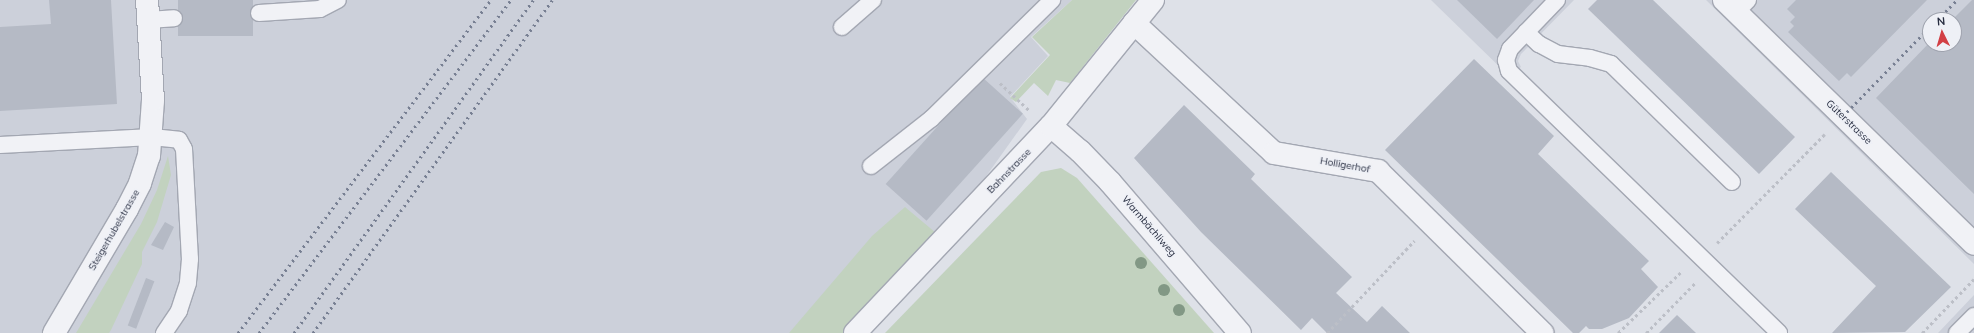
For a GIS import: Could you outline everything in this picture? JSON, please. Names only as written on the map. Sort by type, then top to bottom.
[{"type":"street","name":"Bahnstrasse","points":[[855,333],[1052,126],[1153,0]]},
{"type":"street","name":"Güterstrasse","points":[[1736,4],[1974,244]]},
{"type":"street","name":"Steigerhubelstrasse","points":[[54,333],[138,188],[149,156],[152,137],[153,100],[148,10]]},
{"type":"street","name":"Holligerhof","points":[[1134,23],[1147,33],[1274,153],[1378,171],[1542,333]]},
{"type":"street","name":"Warmbächliweg","points":[[1052,126],[1080,151],[1110,182],[1240,333]]},
{"type":"lane","points":[[259,13],[320,9],[338,0]]},
{"type":"lane","points":[[842,28],[873,0]]},
{"type":"lane","points":[[871,166],[931,119],[1052,0]]},
{"type":"lane","points":[[1557,0],[1526,32],[1507,55],[1507,67],[1512,74],[1779,333]]},
{"type":"lane","points":[[148,10],[174,18]]},
{"type":"lane","points":[[1526,32],[1539,44],[1558,54],[1590,58],[1611,64],[1732,182]]},
{"type":"lane","points":[[0,145],[152,137],[179,140],[184,149],[190,259],[188,283],[179,310],[164,333]]},
{"type":"lane","points":[[1958,333],[1974,316]]},
{"type":"path","points":[[1011,94],[1027,108]]},
{"type":"path","points":[[1702,258],[1828,131]]},
{"type":"path","points":[[1326,333],[1431,223]]},
{"type":"path","points":[[1618,333],[1687,266]]},
{"type":"path","points":[[1646,333],[1700,278]]},
{"type":"path","points":[[1922,333],[1974,279]]},
{"type":"shaded area","points":[[0,0],[1072,0],[1031,37],[1048,56],[1010,97],[1027,119],[942,238],[933,232],[837,333],[0,333]]},
{"type":"shaded area","points":[[1431,0],[1574,0],[1521,54],[1518,61],[1521,67],[1509,76]]},
{"type":"shaded area","points":[[1706,0],[1974,0],[1974,264]]},
{"type":"shaded area","points":[[1974,295],[1974,333],[1938,333]]},
{"type":"green space","points":[[1072,0],[1136,0],[1070,83],[1056,80],[1048,96],[1034,83],[1016,102],[1010,98],[1050,55],[1032,37]]},
{"type":"green space","points":[[168,156],[171,175],[157,222],[142,252],[142,264],[111,330],[109,333],[76,333],[141,224],[157,190]]},
{"type":"green space","points":[[1061,168],[1077,178],[1214,333],[885,333],[1041,172]]},
{"type":"green space","points":[[905,207],[942,238],[851,333],[789,333],[872,236]]},
{"type":"building","points":[[49,0],[111,0],[117,104],[0,111],[0,27],[51,24]]},
{"type":"building","points":[[178,0],[253,0],[253,36],[178,36]]},
{"type":"building","points":[[1457,0],[1534,0],[1497,39]]},
{"type":"building","points":[[1597,0],[1653,0],[1795,137],[1759,174],[1588,9]]},
{"type":"building","points":[[1796,0],[1927,0],[1851,77],[1847,73],[1839,81],[1788,32],[1794,26],[1790,22],[1795,17],[1787,9]]},
{"type":"building","points":[[1972,0],[1974,0],[1974,194],[1876,98],[1922,50],[1922,52],[1962,52],[1962,12],[1960,12]]},
{"type":"building","points":[[1474,59],[1554,136],[1538,154],[1649,261],[1641,269],[1658,287],[1629,318],[1602,329],[1589,329],[1586,326],[1579,333],[1573,333],[1385,150]]},
{"type":"building","points":[[982,77],[1023,114],[927,221],[886,184]]},
{"type":"building","points":[[1184,105],[1255,174],[1251,179],[1352,277],[1336,293],[1367,322],[1382,306],[1410,333],[1327,333],[1312,318],[1301,330],[1201,232],[1134,158]]},
{"type":"building","points":[[1831,172],[1951,287],[1905,332],[1832,333],[1876,286],[1795,209]]},
{"type":"building","points":[[165,222],[174,227],[163,250],[151,245]]},
{"type":"building","points":[[146,278],[154,281],[136,329],[128,326]]},
{"type":"building","points":[[1677,315],[1696,333],[1659,333]]},
{"type":"railway","points":[[238,333],[491,0]]},
{"type":"railway","points":[[259,333],[511,0]]},
{"type":"railway","points":[[294,333],[533,0]]},
{"type":"railway","points":[[313,333],[552,0]]},
{"type":"railway","points":[[1945,12],[1957,0]]},
{"type":"railway","points":[[1843,116],[1922,35]]}]
